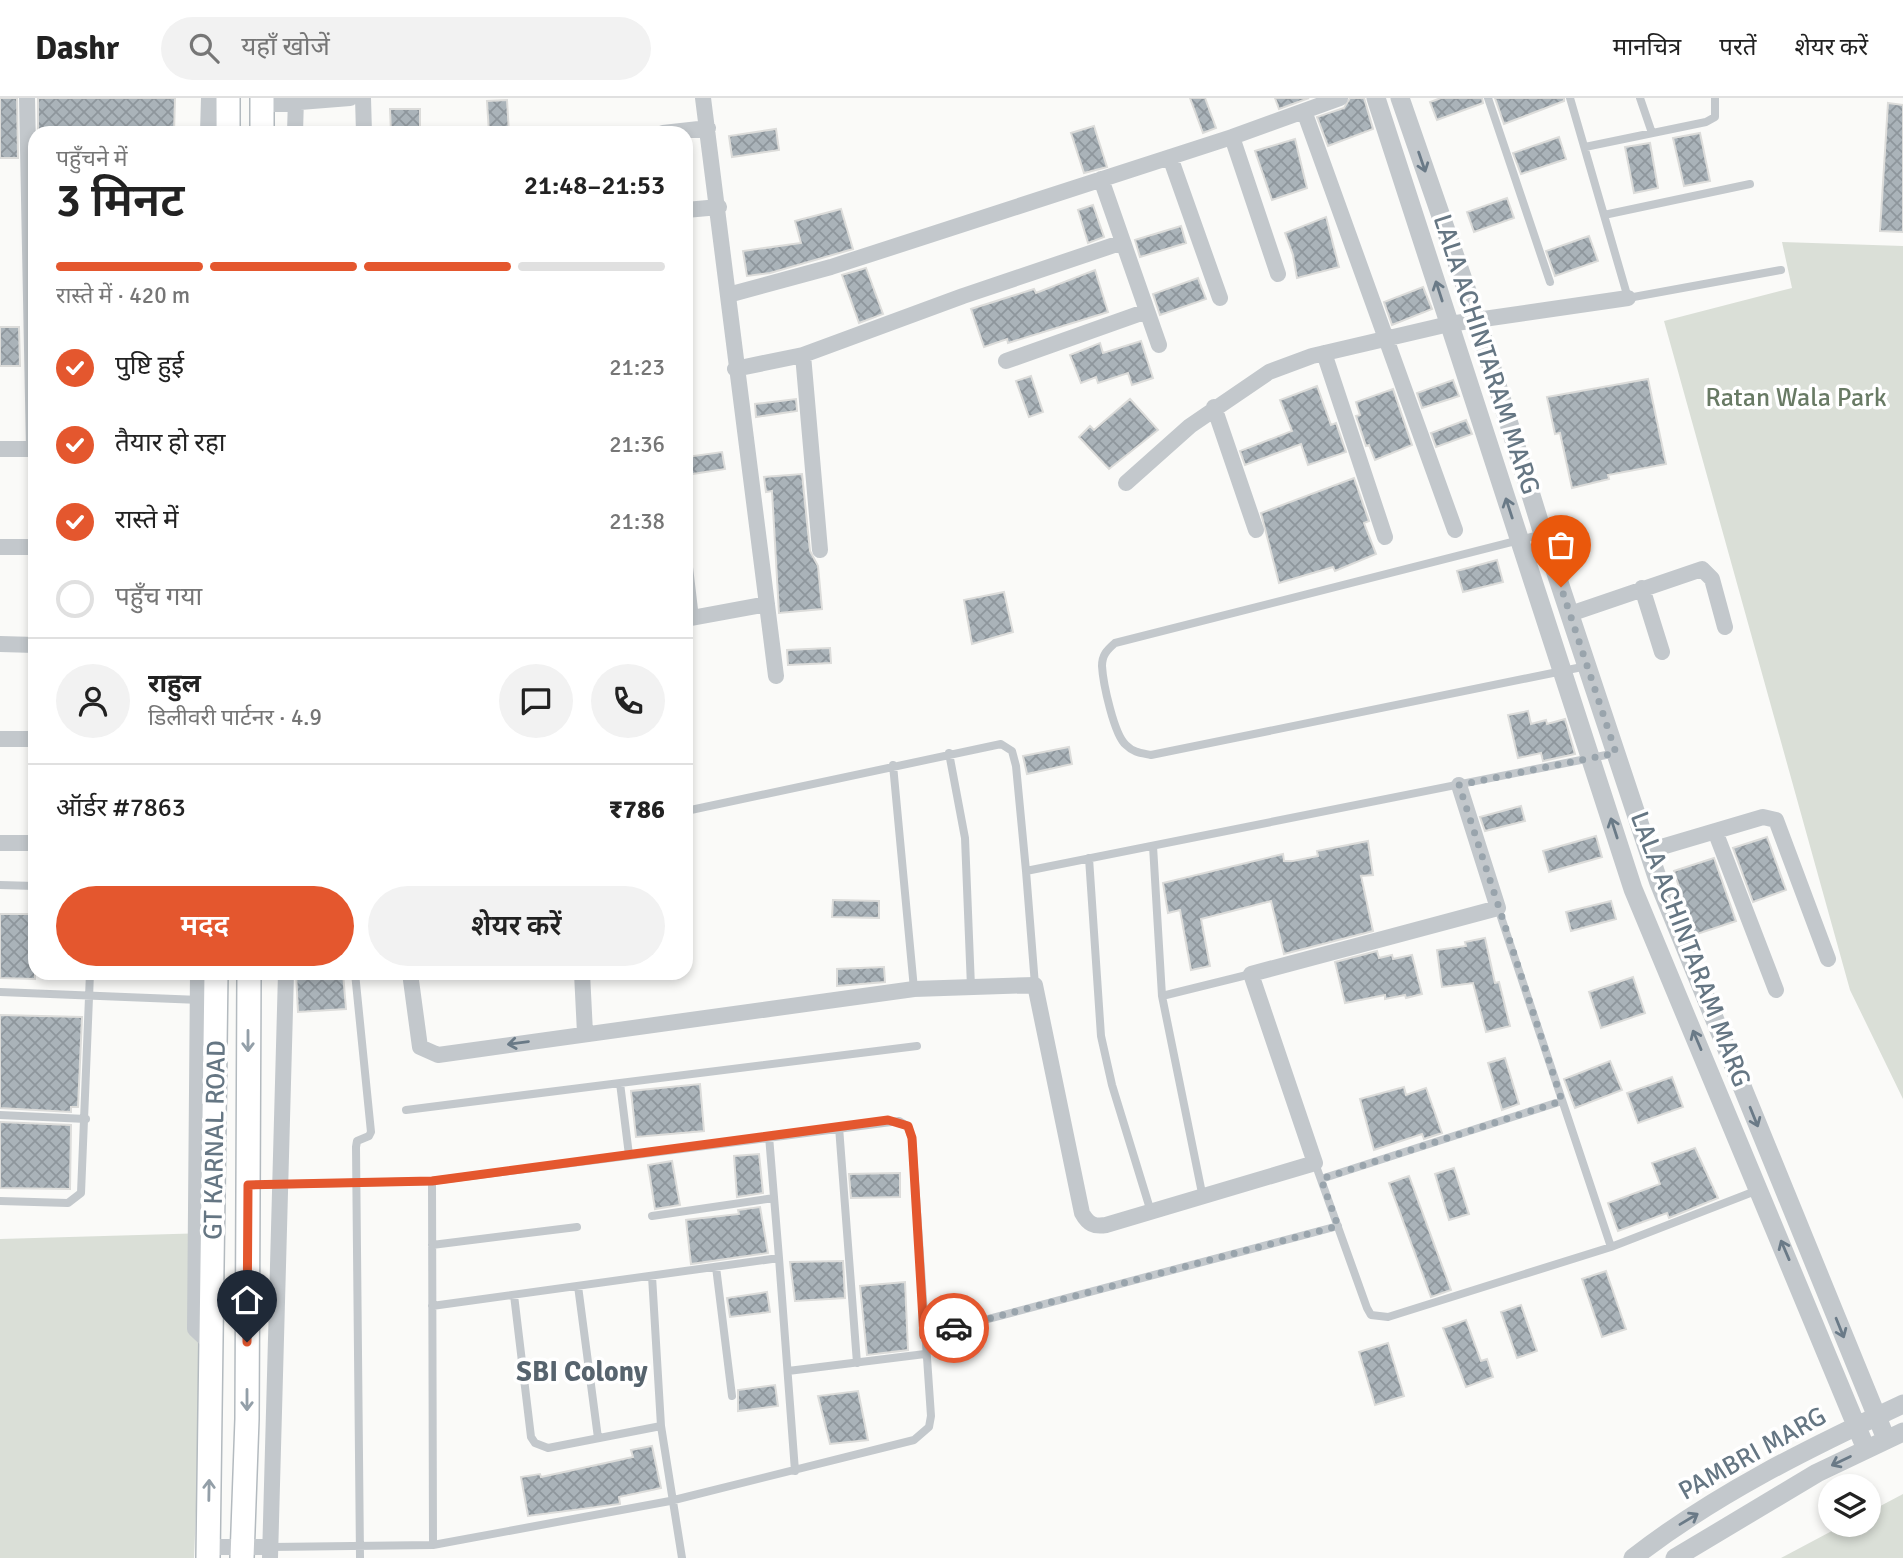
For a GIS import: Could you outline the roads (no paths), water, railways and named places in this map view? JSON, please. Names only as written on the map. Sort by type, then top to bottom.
[{"type":"main road","points":[[228,98],[228,126]]},
{"type":"main road","points":[[262,102],[262,126]]},
{"type":"main road","name":"GT KARNAL ROAD","points":[[208,1553],[212,1287],[207,1000],[214,980]]},
{"type":"main road","name":"GT KARNAL ROAD","points":[[242,1553],[249,980]]},
{"type":"main road","points":[[212,1287],[247,1290]]},
{"type":"street","points":[[27,98],[28,148]]},
{"type":"street","points":[[208,126],[209,98]]},
{"type":"street","points":[[262,102],[350,98]]},
{"type":"street","points":[[363,98],[364,126]]},
{"type":"street","points":[[703,98],[719,207],[735,369],[776,676]]},
{"type":"street","points":[[728,295],[831,267],[1232,137],[1340,98]]},
{"type":"street","name":"LALA ACHINTARAM MARG","points":[[1376,98],[1633,890],[1866,1449]]},
{"type":"street","name":"LALA ACHINTARAM MARG","points":[[1400,98],[1478,320],[1543,534],[1648,851],[1877,1416],[1895,1435]]},
{"type":"street","points":[[295,126],[296,100]]},
{"type":"street","points":[[1304,111],[1455,530]]},
{"type":"street","points":[[693,130],[708,128]]},
{"type":"street","points":[[1232,137],[1278,274]]},
{"type":"street","points":[[1170,157],[1220,298]]},
{"type":"street","points":[[1101,179],[1159,345]]},
{"type":"street","points":[[693,209],[719,207]]},
{"type":"street","points":[[735,369],[803,355],[963,296],[1123,242]]},
{"type":"street","points":[[1126,483],[1214,407],[1269,372],[1324,353],[1449,324],[1628,298]]},
{"type":"street","points":[[1006,361],[1147,311]]},
{"type":"street","points":[[1324,353],[1385,537]]},
{"type":"street","points":[[803,355],[820,550]]},
{"type":"street","points":[[1214,407],[1256,530]]},
{"type":"street","points":[[0,449],[28,449]]},
{"type":"street","points":[[0,547],[28,547]]},
{"type":"street","points":[[1570,614],[1702,569],[1712,579],[1725,627]]},
{"type":"street","points":[[1643,588],[1662,652]]},
{"type":"street","points":[[693,618],[767,604]]},
{"type":"street","points":[[0,645],[28,645]]},
{"type":"street","points":[[0,739],[28,739]]},
{"type":"street","points":[[411,980],[417,1038],[420,1046],[438,1055],[585,1032],[914,989],[1035,985],[1082,1213],[1087,1222],[1096,1227],[1152,1213],[1315,1163],[1251,974],[1498,908],[1459,785]]},
{"type":"street","points":[[1648,851],[1763,817],[1776,820],[1828,959]]},
{"type":"street","points":[[1715,831],[1776,990]]},
{"type":"street","points":[[0,842],[28,843]]},
{"type":"street","points":[[200,980],[207,1000],[195,1329],[211,1344]]},
{"type":"street","points":[[208,1553],[270,1552],[286,980]]},
{"type":"street","points":[[582,980],[585,1032]]},
{"type":"street","name":"PAMBRI MARG","points":[[1633,1558],[1667,1532],[1791,1457],[1903,1404]]},
{"type":"street","name":"PAMBRI MARG","points":[[1675,1558],[1817,1473],[1895,1435]]},
{"type":"lane","points":[[1488,98],[1550,282]]},
{"type":"lane","points":[[1570,98],[1628,298],[1781,270]]},
{"type":"lane","points":[[1640,98],[1652,133]]},
{"type":"lane","points":[[1585,147],[1706,122],[1714,117],[1715,98]]},
{"type":"lane","points":[[1605,215],[1750,184]]},
{"type":"lane","points":[[1543,534],[1115,643],[1105,651],[1102,666],[1116,732],[1124,744],[1136,753],[1151,755],[1587,666]]},
{"type":"lane","points":[[693,809],[1001,744],[1012,751],[1016,766],[1035,985]]},
{"type":"lane","points":[[949,753],[965,838],[971,987]]},
{"type":"lane","points":[[1026,870],[1616,753]]},
{"type":"lane","points":[[893,765],[914,989]]},
{"type":"lane","points":[[1153,846],[1162,996],[1203,1198]]},
{"type":"lane","points":[[1089,858],[1101,1036],[1112,1085],[1152,1213]]},
{"type":"lane","points":[[0,885],[28,886]]},
{"type":"lane","points":[[1498,908],[1611,1247]]},
{"type":"lane","points":[[1162,996],[1251,974]]},
{"type":"lane","points":[[0,1201],[68,1203],[76,1200],[83,1185],[90,980]]},
{"type":"lane","points":[[356,980],[371,1132],[356,1144],[360,1558]]},
{"type":"lane","points":[[0,992],[207,1000]]},
{"type":"lane","points":[[406,1110],[917,1046]]},
{"type":"lane","points":[[620,1083],[629,1155]]},
{"type":"lane","points":[[1321,1179],[1562,1101]]},
{"type":"lane","points":[[0,1115],[86,1119]]},
{"type":"lane","points":[[248,1185],[358,1185],[432,1181],[888,1120],[908,1126],[912,1138],[931,1416],[929,1427],[923,1435],[795,1471],[670,1501],[433,1545],[360,1546],[270,1552]]},
{"type":"lane","points":[[839,1127],[857,1363]]},
{"type":"lane","points":[[769,1136],[795,1471]]},
{"type":"lane","points":[[1315,1163],[1367,1308],[1371,1315],[1379,1317],[1611,1247],[1760,1190]]},
{"type":"lane","points":[[432,1181],[433,1545]]},
{"type":"lane","points":[[653,1216],[774,1198]]},
{"type":"lane","points":[[924,1336],[1338,1226]]},
{"type":"lane","points":[[432,1245],[577,1227]]},
{"type":"lane","points":[[432,1306],[779,1258]]},
{"type":"lane","points":[[716,1267],[732,1396]]},
{"type":"lane","points":[[652,1276],[661,1426],[670,1501],[682,1558]]},
{"type":"lane","points":[[578,1286],[598,1438]]},
{"type":"lane","points":[[514,1295],[531,1437],[535,1443],[548,1448],[661,1426]]},
{"type":"lane","points":[[788,1371],[925,1354]]},
{"type":"district","name":"SBI Colony","points":[[582,1371]]},
{"type":"park label","name":"Ratan Wala Park","points":[[1796,397]]}]
